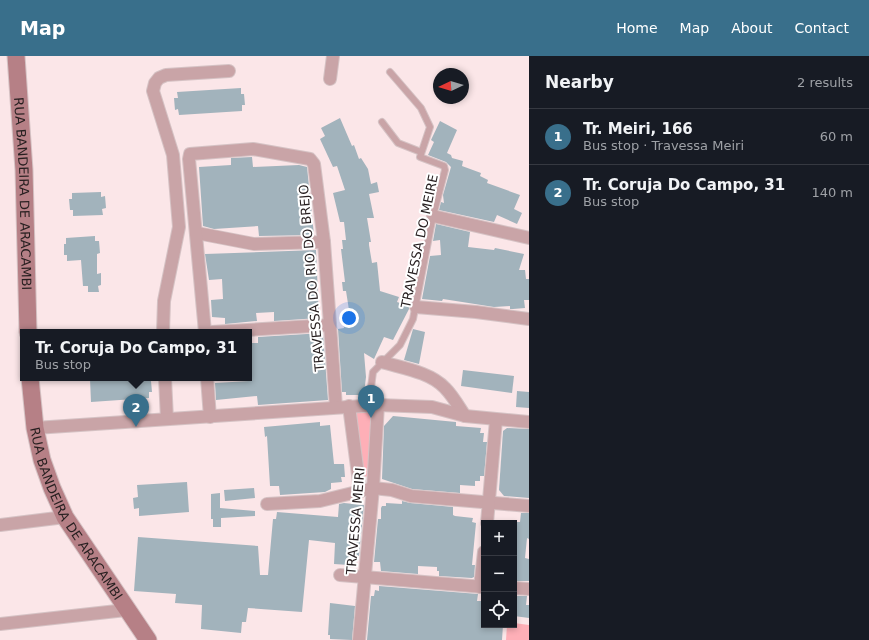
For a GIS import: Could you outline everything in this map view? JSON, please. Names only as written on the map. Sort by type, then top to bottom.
[{"type":"main road","name":"RUA BANDEIRA DE ARACAMBI","points":[[16,56],[24,170],[28,329]]},
{"type":"main road","name":"RUA BANDEIRA DE ARACAMBI","points":[[30,381],[35,428],[42,460],[52,488],[65,517],[126,610],[148,640]]},
{"type":"street","points":[[330,79],[333,56]]},
{"type":"street","points":[[163,329],[164,301],[179,227],[173,155],[153,91],[155,83],[159,78],[166,75],[229,71]]},
{"type":"street","name":"TRAVESSA DO RIO DO BREJO","points":[[205,329],[189,159],[190,154],[253,149],[312,161],[324,242],[336,407]]},
{"type":"street","points":[[433,216],[529,238]]},
{"type":"street","points":[[179,227],[196,229],[254,244],[324,242]]},
{"type":"street","points":[[416,307],[476,312],[529,319]]},
{"type":"street","points":[[252,330],[330,325]]},
{"type":"street","points":[[382,362],[426,376],[436,381],[445,388],[465,416]]},
{"type":"street","points":[[165,381],[167,419]]},
{"type":"street","points":[[207,381],[210,417]]},
{"type":"street","points":[[35,428],[378,405],[432,407],[465,416],[529,422]]},
{"type":"street","name":"TRAVESSA MEIRI","points":[[359,640],[378,405]]},
{"type":"street","points":[[349,406],[360,490]]},
{"type":"street","points":[[487,520],[496,420]]},
{"type":"street","points":[[267,504],[320,501],[372,488],[392,490],[411,496],[529,506]]},
{"type":"street","points":[[0,525],[65,517]]},
{"type":"street","points":[[340,575],[481,587]]},
{"type":"street","points":[[517,588],[529,589]]},
{"type":"street","points":[[0,624],[126,610]]},
{"type":"lane","points":[[382,122],[398,143],[421,152],[430,127],[421,108],[390,72]]},
{"type":"lane","name":"TRAVESSA DO MEIRE","points":[[378,405],[370,398],[373,370],[400,345],[409,330],[416,307],[433,216],[445,168],[420,158],[421,152]]},
{"type":"shaded area","points":[[354,411],[369,411],[373,413],[372,477],[361,476]]},
{"type":"shaded area","points":[[517,623],[529,625],[529,640],[506,640],[507,628],[517,628]]},
{"type":"building","points":[[241,88],[241,94],[244,94],[245,105],[242,105],[242,111],[179,115],[178,109],[175,110],[174,98],[178,98],[177,92]]},
{"type":"building","points":[[340,118],[352,146],[354,145],[359,159],[361,158],[368,169],[371,184],[377,182],[379,192],[369,194],[374,218],[367,218],[371,242],[369,242],[369,245],[372,263],[377,262],[380,291],[399,297],[397,302],[409,306],[409,309],[393,340],[384,337],[374,359],[364,353],[366,377],[364,393],[361,393],[361,395],[346,395],[346,392],[342,392],[338,329],[344,328],[342,311],[349,310],[346,291],[343,291],[342,282],[345,282],[341,249],[343,249],[342,240],[346,240],[344,222],[340,222],[333,193],[345,190],[337,166],[333,167],[320,139],[325,136],[321,128]]},
{"type":"building","points":[[440,121],[457,130],[447,153],[451,155],[452,158],[463,161],[462,166],[481,173],[480,176],[488,180],[487,183],[520,195],[514,209],[522,213],[517,224],[497,215],[494,222],[439,210],[441,202],[444,203],[443,195],[451,167],[446,162],[428,155],[434,142],[431,140]]},
{"type":"building","points":[[252,157],[253,167],[299,165],[307,167],[314,235],[259,236],[258,226],[214,229],[203,226],[199,167],[231,165],[231,158]]},
{"type":"building","points":[[101,192],[101,197],[105,196],[106,208],[102,209],[103,215],[73,216],[73,210],[70,210],[69,199],[72,199],[72,193]]},
{"type":"building","points":[[436,224],[470,232],[468,247],[494,250],[495,248],[524,254],[519,270],[525,270],[526,279],[529,279],[529,300],[524,300],[525,308],[510,309],[510,306],[494,307],[443,299],[442,301],[422,299],[430,256],[441,255],[440,240],[433,241]]},
{"type":"building","points":[[95,236],[95,241],[99,241],[100,253],[97,254],[97,274],[101,273],[101,285],[98,286],[99,292],[88,292],[88,286],[83,286],[81,260],[67,261],[67,255],[64,255],[64,244],[66,244],[66,238]]},
{"type":"building","points":[[316,250],[319,318],[274,321],[274,312],[256,313],[257,321],[225,324],[225,318],[212,317],[211,300],[223,299],[222,279],[209,280],[205,254]]},
{"type":"building","points":[[413,329],[425,332],[419,364],[404,360]]},
{"type":"building","points":[[323,333],[328,400],[258,405],[257,396],[216,400],[215,383],[252,381],[252,343],[258,343],[258,337]]},
{"type":"building","points":[[463,370],[514,376],[512,393],[461,386]]},
{"type":"building","points":[[90,381],[151,381],[152,392],[149,392],[149,398],[91,402]]},
{"type":"building","points":[[517,391],[529,392],[529,408],[516,407]]},
{"type":"building","points":[[393,416],[456,422],[456,426],[481,428],[480,433],[484,433],[483,442],[487,442],[484,476],[480,476],[480,481],[475,481],[475,486],[460,485],[460,493],[412,489],[382,479],[384,426]]},
{"type":"building","points":[[320,422],[320,426],[330,425],[334,464],[344,464],[345,477],[341,477],[342,482],[331,483],[331,489],[325,492],[280,495],[279,486],[270,486],[267,436],[265,437],[264,427]]},
{"type":"building","points":[[507,428],[529,429],[529,498],[504,496],[499,490],[503,431]]},
{"type":"building","points":[[187,482],[189,512],[139,516],[139,508],[134,509],[133,498],[138,497],[137,485]]},
{"type":"building","points":[[254,488],[255,498],[225,501],[224,490]]},
{"type":"building","points":[[220,493],[220,508],[255,511],[255,516],[221,518],[221,527],[213,527],[213,519],[211,519],[211,494]]},
{"type":"building","points":[[402,501],[453,507],[453,515],[473,518],[472,522],[476,523],[472,565],[475,565],[474,577],[439,576],[437,567],[418,566],[418,574],[381,571],[380,562],[374,562],[378,519],[381,519],[381,508],[382,506],[386,506],[386,503],[402,504]]},
{"type":"building","points":[[339,504],[364,505],[359,556],[354,555],[354,560],[350,560],[349,565],[334,564],[335,543],[309,540],[302,612],[248,608],[246,622],[242,622],[241,633],[201,629],[202,605],[175,603],[176,594],[134,591],[138,537],[258,546],[260,575],[268,575],[273,519],[276,519],[277,512],[338,517]]},
{"type":"building","points":[[521,513],[529,513],[529,539],[527,538],[525,558],[529,559],[529,581],[517,581],[517,522],[520,522]]},
{"type":"building","points":[[379,586],[478,594],[477,601],[481,601],[481,628],[503,628],[502,640],[367,640],[371,596],[374,596],[375,590],[379,591]]},
{"type":"building","points":[[517,596],[527,596],[526,605],[529,605],[529,618],[517,616]]},
{"type":"building","points":[[330,603],[355,606],[352,640],[330,639],[330,635],[328,635]]},
{"type":"place","name":"Tr. Meiri, 166","points":[[371,418]]},
{"type":"place","name":"Tr. Coruja Do Campo, 31","points":[[136,427]]}]
